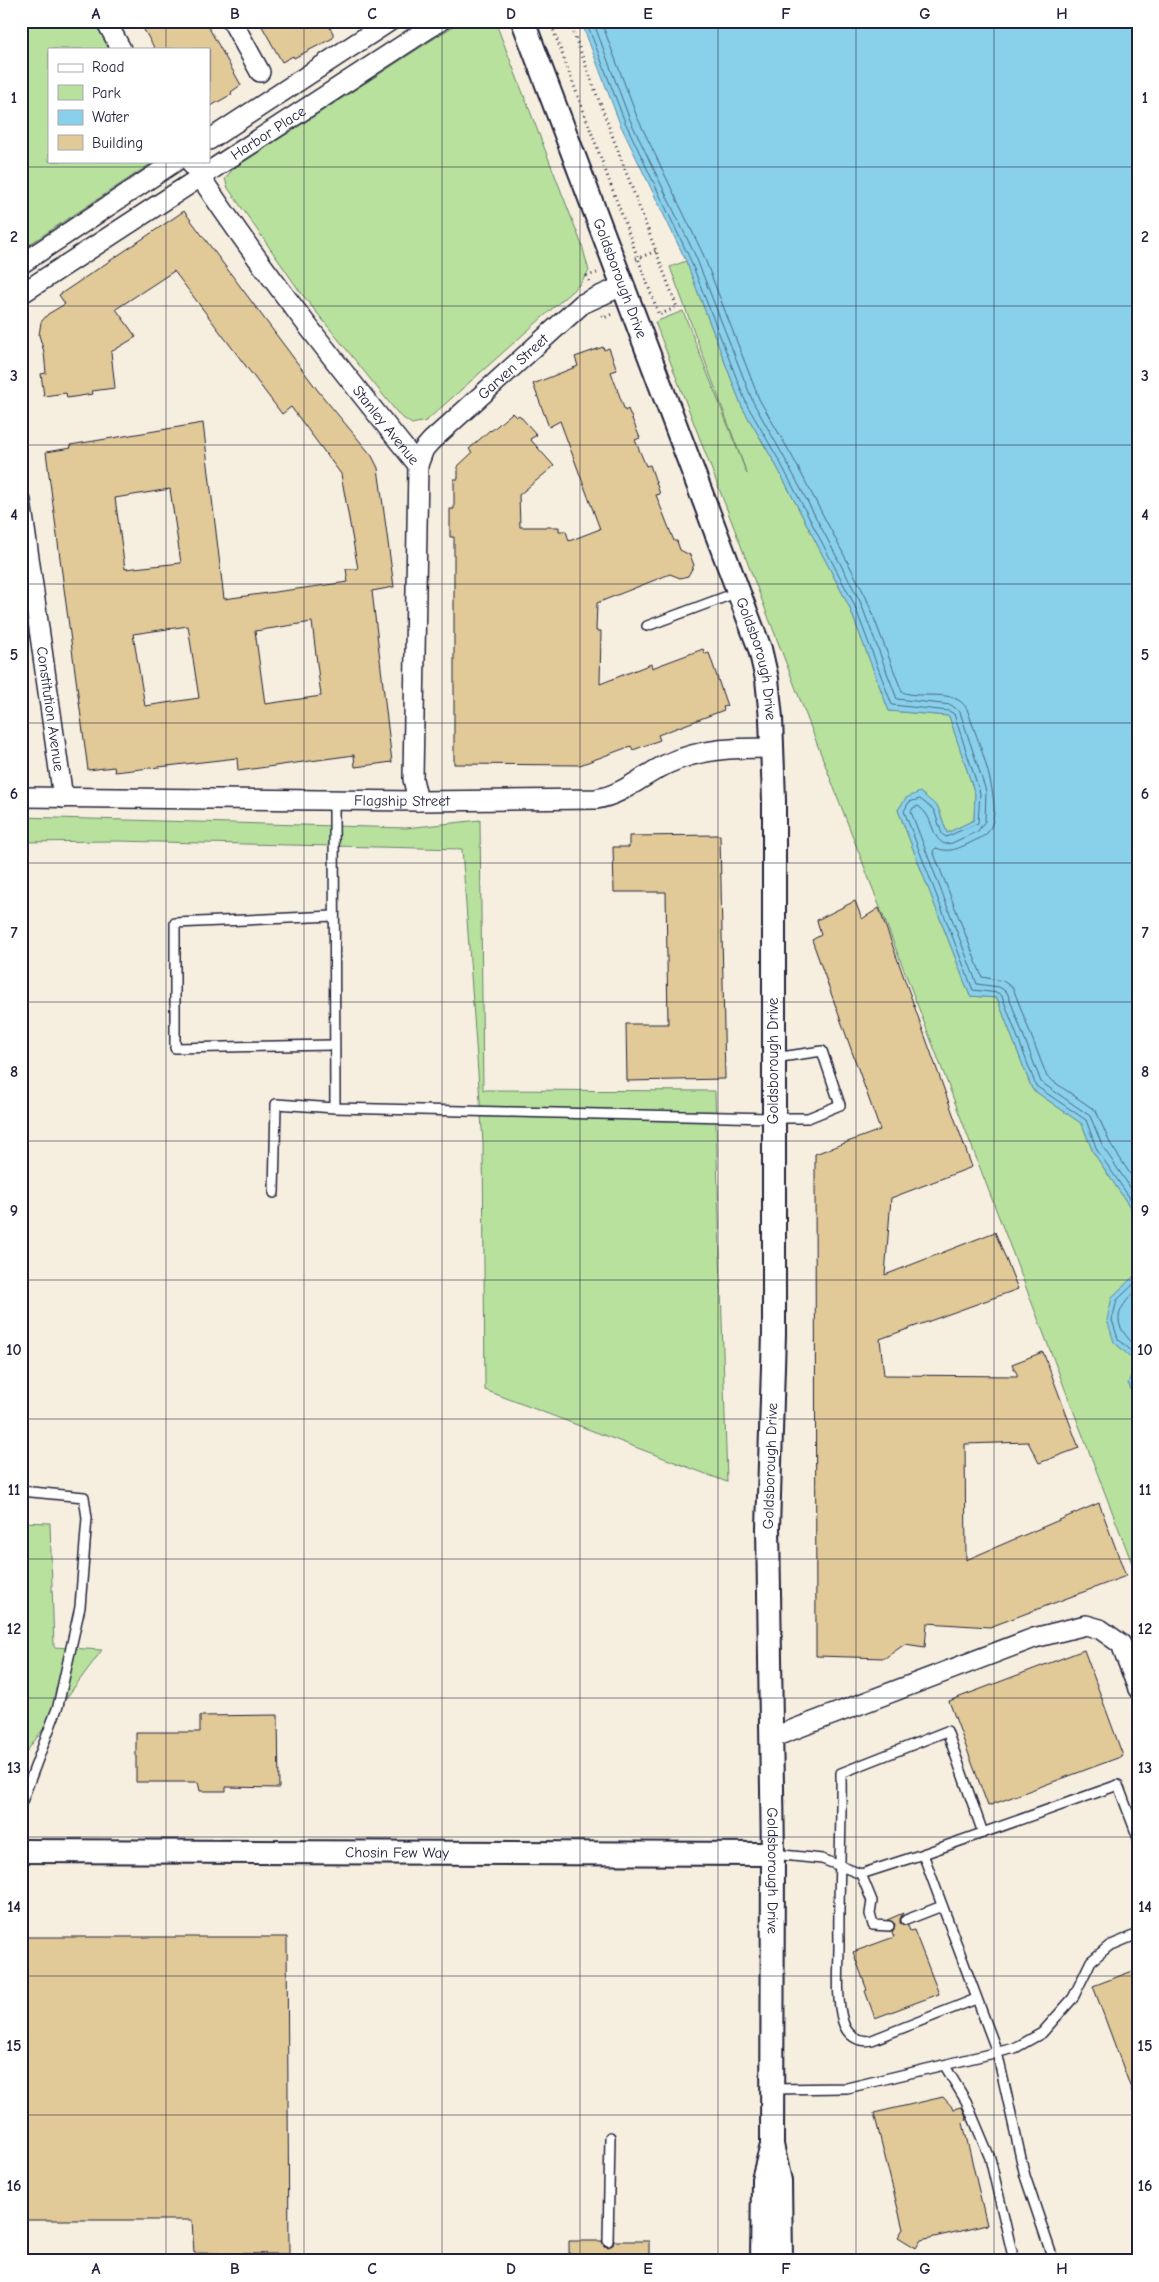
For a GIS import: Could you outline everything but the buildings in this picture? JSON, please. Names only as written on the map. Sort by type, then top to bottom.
[{"type":"street","points":[[106,21],[120,48]]},
{"type":"street","points":[[232,21],[260,72]]},
{"type":"street","name":"Harbor Place","points":[[210,139],[390,21]]},
{"type":"street","points":[[400,21],[412,40]]},
{"type":"street","name":"Harbor Place","points":[[21,294],[440,21]]},
{"type":"street","name":"Goldsborough Drive","points":[[523,21],[738,592],[764,664],[769,697],[773,748],[774,1058],[774,1334],[768,1528],[774,1854],[772,2145],[780,2181],[781,2261]]},
{"type":"street","points":[[21,264],[174,162]]},
{"type":"street","name":"Stanley Avenue","points":[[191,162],[252,253],[294,310],[418,465],[413,779],[418,801]]},
{"type":"street","name":"Garven Street","points":[[418,465],[424,449],[431,441],[582,304],[622,286]]},
{"type":"street","name":"Constitution Avenue","points":[[21,501],[63,798]]},
{"type":"street","name":"Flagship Street","points":[[21,797],[418,801],[605,798],[624,790],[666,765],[693,755],[719,749],[773,748]]},
{"type":"street","points":[[771,1738],[1009,1647],[1086,1625],[1100,1629],[1121,1644],[1138,1689]]},
{"type":"street","name":"Chosin Few Way","points":[[21,1851],[774,1854]]},
{"type":"street","name":"Goldsborough Drive","points":[[762,2261],[762,2179],[772,2145]]},
{"type":"lane","points":[[648,626],[738,592]]},
{"type":"lane","points":[[334,800],[335,1108]]},
{"type":"lane","points":[[334,916],[175,923],[175,1048],[334,1045]]},
{"type":"lane","points":[[274,1194],[276,1104],[335,1108],[773,1118],[808,1118],[840,1105],[822,1051],[774,1058]]},
{"type":"lane","points":[[21,1491],[84,1496],[87,1518],[80,1607],[58,1706],[21,1804]]},
{"type":"lane","points":[[976,1999],[872,2040],[864,2042],[856,2040],[849,2033],[843,2022],[839,1994],[838,1866],[842,1826],[841,1773],[947,1731],[983,1833]]},
{"type":"lane","points":[[774,1854],[822,1859],[861,1874],[1118,1785],[1138,1838]]},
{"type":"lane","points":[[923,1854],[997,2052],[1026,2176],[1052,2256]]},
{"type":"lane","points":[[861,1874],[872,1901],[870,1914],[873,1925],[890,1926]]},
{"type":"lane","points":[[906,1920],[942,1906]]},
{"type":"lane","points":[[772,2089],[847,2088],[1015,2048],[1042,2033],[1073,1998],[1091,1961],[1109,1946],[1138,1934]]},
{"type":"lane","points":[[945,2066],[966,2101],[990,2158],[1014,2261]]},
{"type":"lane","points":[[608,2241],[610,2137]]},
{"type":"path","points":[[550,21],[659,315],[678,307],[569,21]]},
{"type":"path","points":[[638,258],[656,251]]},
{"type":"green space","points":[[21,21],[95,21],[109,48],[48,48],[48,162],[153,162],[21,250]]},
{"type":"green space","points":[[461,21],[484,23],[495,21],[582,245],[589,271],[580,284],[426,421],[412,424],[400,416],[301,293],[228,188],[225,179],[233,169]]},
{"type":"green space","points":[[686,261],[742,407],[776,465],[849,606],[889,711],[949,716],[975,794],[974,820],[947,833],[938,807],[906,798],[898,810],[970,996],[997,998],[1032,1089],[1082,1124],[1093,1152],[1138,1219],[1138,1265],[1136,1275],[1112,1297],[1114,1342],[1137,1363],[1128,1383],[1138,1403],[1138,1579],[655,322],[683,311],[747,474],[670,267]]},
{"type":"green space","points":[[21,817],[406,828],[480,820],[483,1090],[715,1091],[727,1482],[485,1390],[483,1143],[462,849],[116,841],[21,842]]},
{"type":"green space","points":[[21,1522],[50,1523],[54,1647],[102,1650],[21,1759]]},
{"type":"water","points":[[581,21],[1138,21],[1138,1219],[1093,1152],[1082,1124],[1032,1089],[997,998],[970,996],[898,810],[906,798],[920,792],[938,807],[947,833],[974,820],[975,794],[949,716],[889,711],[849,606],[776,465],[742,407],[686,261],[620,124]]},
{"type":"water","points":[[1138,1265],[1138,1403],[1128,1383],[1137,1363],[1114,1342],[1107,1320],[1112,1297],[1135,1275]]}]
